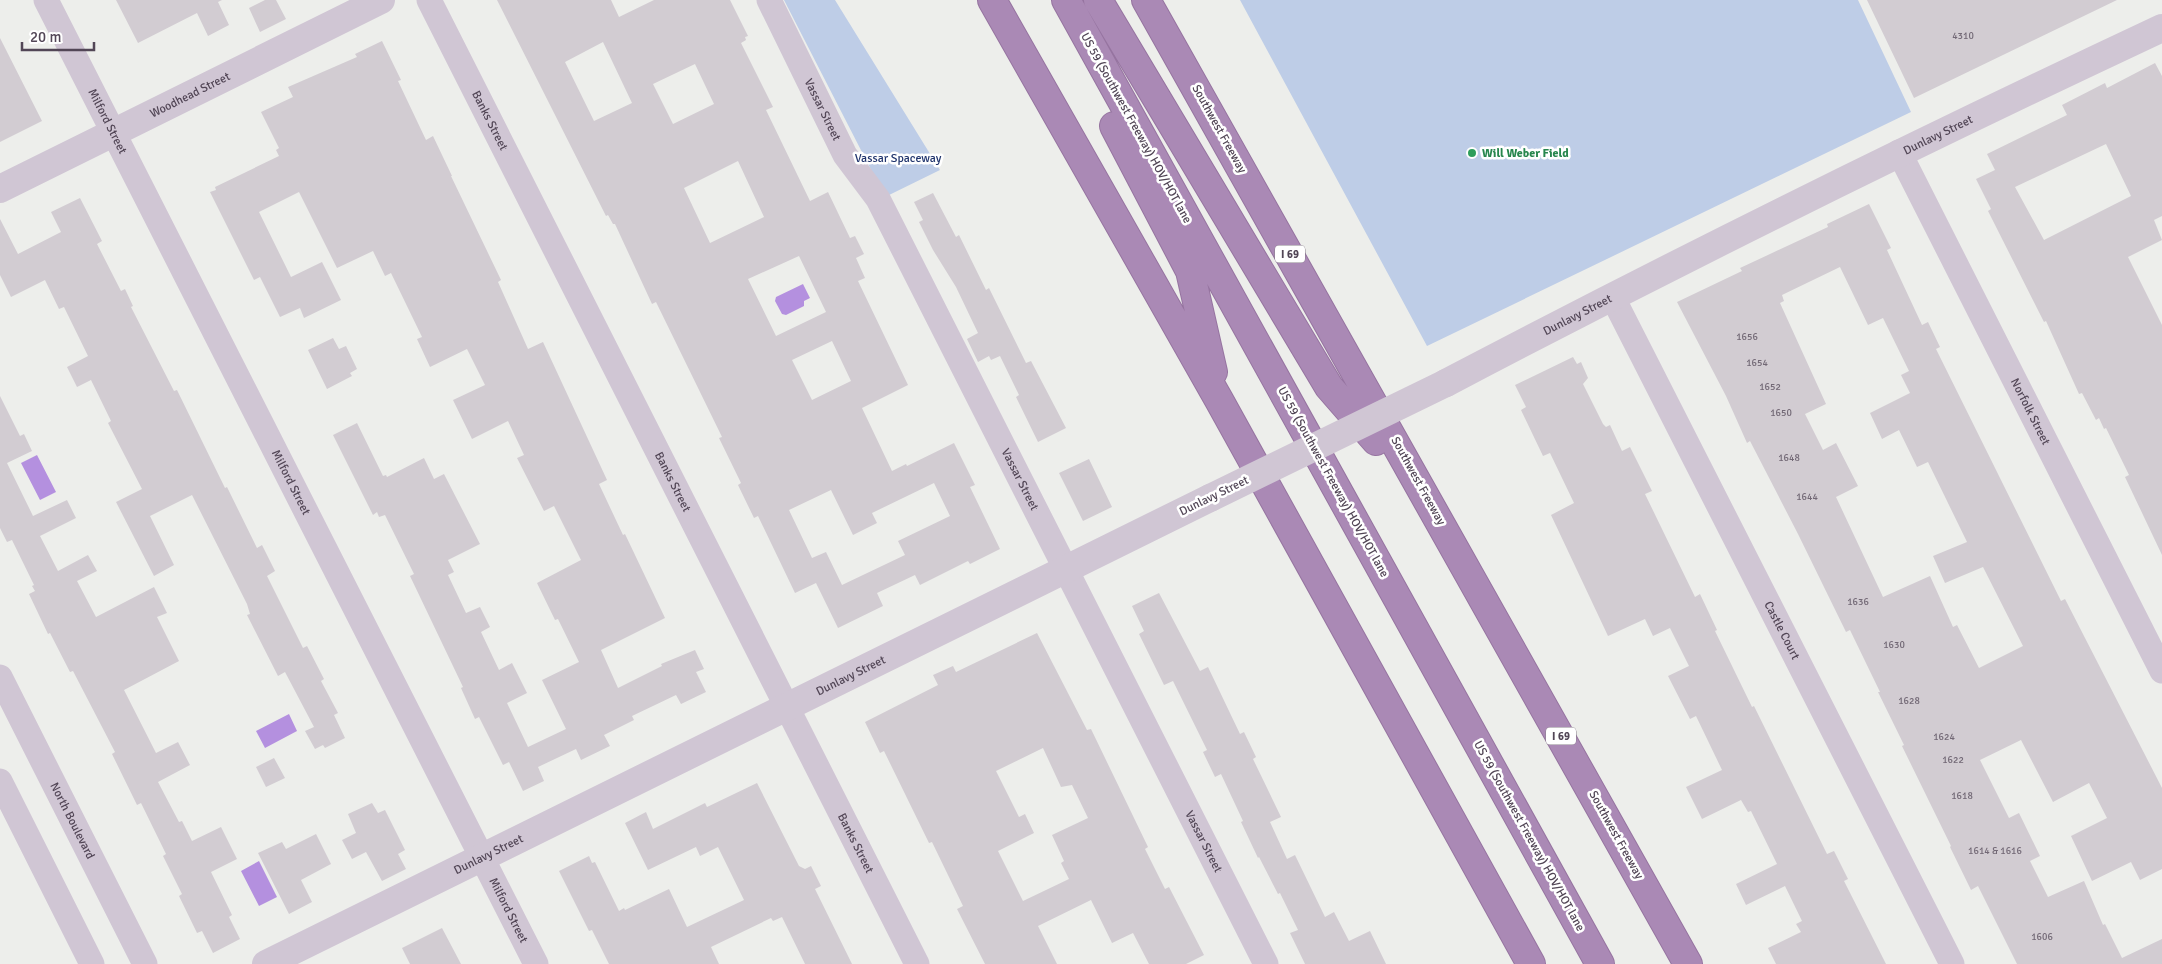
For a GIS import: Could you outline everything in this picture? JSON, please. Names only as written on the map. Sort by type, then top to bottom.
[{"type":"highway","points":[[992,0],[1219,400],[1532,964]]},
{"type":"highway","points":[[1049,0],[1190,271],[1219,400]]},
{"type":"highway","name":"US 59 (Southwest Freeway) HOV/HOT lane","points":[[1066,0],[1600,964]]},
{"type":"highway","points":[[1098,0],[1329,387],[1434,508]]},
{"type":"highway","name":"Southwest Freeway","points":[[1146,0],[1434,508],[1688,964]]},
{"type":"street","name":"Milford Street","points":[[46,0],[536,964]]},
{"type":"street","name":"Woodhead Street","points":[[0,189],[381,0]]},
{"type":"street","name":"Banks Street","points":[[429,0],[917,964]]},
{"type":"street","name":"Vassar Street","points":[[768,0],[845,156],[878,199],[1266,964]]},
{"type":"street","name":"Dunlavy Street","points":[[266,964],[1446,383],[1612,296],[1899,152],[2162,28]]},
{"type":"street","name":"Norfolk Street","points":[[1899,152],[2162,671]]},
{"type":"street","name":"Castle Court","points":[[1612,296],[1952,964]]},
{"type":"street","name":"North Boulevard","points":[[0,677],[145,964]]},
{"type":"street","points":[[0,782],[92,964]]},
{"type":"green space","name":"Vassar Spaceway","points":[[784,0],[835,0],[940,170],[885,197]]},
{"type":"green space","points":[[1240,0],[1858,0],[1911,112],[1427,346]]},
{"type":"shaded area","points":[[803,284],[810,298],[804,301],[804,306],[786,315],[782,314],[775,301],[776,297]]},
{"type":"shaded area","points":[[37,455],[56,492],[40,500],[21,463]]},
{"type":"shaded area","points":[[289,714],[297,731],[265,748],[256,731]]},
{"type":"shaded area","points":[[259,861],[277,897],[259,906],[241,871]]},
{"type":"building","points":[[116,0],[222,0],[218,2],[229,25],[208,36],[197,13],[138,43]]},
{"type":"building","points":[[265,0],[276,0],[286,19],[260,32],[249,8]]},
{"type":"building","points":[[497,0],[611,0],[619,17],[654,0],[730,0],[748,36],[741,43],[773,107],[766,110],[810,201],[828,192],[850,238],[855,236],[864,254],[856,258],[865,278],[858,281],[908,385],[862,408],[892,471],[906,464],[907,466],[954,443],[975,485],[970,487],[1000,549],[970,564],[968,561],[920,585],[915,575],[877,593],[883,606],[838,628],[816,583],[795,593],[758,516],[754,518],[738,485],[741,483],[719,438],[722,437],[656,302],[652,304],[615,224],[613,224],[608,215],[606,216]],"holes":[[[603,42],[632,103],[594,121],[565,62]],[[695,64],[714,104],[673,124],[653,84]],[[738,161],[764,217],[710,243],[684,188]],[[799,256],[826,312],[776,336],[748,279]],[[832,341],[851,381],[812,400],[792,360]],[[934,483],[950,516],[898,541],[905,555],[842,585],[826,552],[812,558],[789,510],[831,490],[853,535],[877,523],[872,513]]]},
{"type":"building","points":[[1867,0],[2117,0],[1914,98]]},
{"type":"building","points":[[0,38],[42,121],[0,142]]},
{"type":"building","points":[[382,41],[401,80],[398,81],[426,140],[433,136],[452,176],[501,280],[498,282],[528,349],[543,342],[607,480],[599,484],[665,618],[601,650],[618,688],[662,666],[661,664],[695,650],[704,669],[696,672],[706,692],[681,704],[676,695],[632,716],[634,720],[604,735],[610,746],[581,760],[576,749],[538,767],[544,781],[523,791],[509,762],[503,765],[479,717],[475,719],[461,688],[463,687],[410,576],[414,574],[385,515],[379,517],[377,512],[373,515],[333,435],[357,423],[383,476],[386,475],[387,477],[424,458],[434,479],[444,474],[480,544],[448,560],[454,572],[448,575],[466,613],[480,607],[490,627],[481,632],[499,670],[512,663],[527,693],[507,703],[528,747],[566,729],[542,680],[579,662],[558,619],[555,620],[537,583],[581,560],[554,506],[544,511],[517,458],[524,455],[508,421],[472,439],[453,400],[485,385],[467,349],[430,367],[417,339],[422,337],[391,273],[385,276],[373,251],[337,268],[299,192],[259,212],[291,277],[322,262],[341,300],[304,318],[300,308],[280,317],[260,277],[254,280],[210,192],[216,190],[215,187],[279,156],[276,150],[279,148],[261,112],[293,97],[288,87],[357,57],[355,54]]},
{"type":"building","points":[[2155,63],[2162,76],[2162,216],[2154,220],[2162,240],[2128,257],[2162,325],[2162,555],[2125,477],[2129,475],[2106,428],[2104,429],[2099,418],[2096,420],[2082,393],[2079,394],[2046,321],[2044,322],[1988,211],[1991,209],[1976,179],[1995,170],[1987,154],[2067,115],[2062,105],[2105,83],[2107,88]],"holes":[[[2106,144],[2131,196],[2044,240],[2015,187]]]},
{"type":"building","points":[[933,193],[956,237],[959,235],[986,290],[989,288],[1026,363],[1031,361],[1066,428],[1038,442],[1016,397],[1019,395],[1000,356],[991,360],[989,356],[978,362],[967,339],[978,333],[956,287],[933,250],[919,222],[923,220],[914,202]]},
{"type":"building","points":[[80,198],[102,241],[97,244],[121,291],[125,289],[133,306],[131,307],[174,391],[177,390],[257,548],[262,545],[275,571],[267,576],[303,648],[307,646],[324,679],[321,681],[338,713],[334,715],[345,738],[325,748],[323,745],[315,749],[305,731],[314,727],[285,672],[278,676],[247,615],[250,614],[247,604],[192,495],[150,516],[174,565],[154,576],[116,502],[142,489],[108,423],[111,421],[91,380],[77,387],[67,367],[88,356],[64,307],[59,309],[45,280],[11,297],[0,275],[0,219],[18,254],[61,232],[51,212]]},
{"type":"building","points":[[1869,204],[1891,248],[1887,250],[1922,325],[1928,322],[1940,347],[1936,349],[2061,601],[2065,599],[2162,788],[2162,869],[2140,880],[2131,862],[2092,881],[2071,836],[2107,818],[2089,783],[2053,802],[2021,740],[1980,760],[2009,818],[2019,813],[2040,856],[2030,861],[2048,897],[2084,881],[2103,925],[2105,924],[2122,958],[2162,939],[2162,964],[2017,964],[1978,886],[1971,890],[1902,746],[1904,745],[1850,630],[1846,632],[1750,441],[1747,443],[1726,396],[1677,302],[1742,271],[1740,268],[1828,227],[1827,224]],"holes":[[[1840,267],[1868,325],[1883,318],[1909,371],[1901,375],[1910,393],[1870,413],[1882,439],[1899,430],[1917,467],[1928,462],[1967,542],[1933,556],[1945,583],[1983,567],[2023,646],[1979,668],[1957,625],[1953,627],[1930,576],[1883,597],[1836,497],[1858,486],[1836,443],[1823,450],[1805,414],[1826,404],[1780,303],[1784,301],[1782,295]]]},
{"type":"building","points":[[333,338],[339,349],[346,346],[357,369],[350,373],[352,376],[327,389],[308,350]]},
{"type":"building","points":[[1573,357],[1577,364],[1581,362],[1588,378],[1583,384],[1603,424],[1606,427],[1610,425],[1622,451],[1630,447],[1652,491],[1645,494],[1695,597],[1700,594],[1717,630],[1715,631],[1752,707],[1754,706],[1827,854],[1834,851],[1848,879],[1844,881],[1886,964],[1776,964],[1768,948],[1801,932],[1796,924],[1802,921],[1785,886],[1746,905],[1736,884],[1777,864],[1751,811],[1748,812],[1741,800],[1702,819],[1686,787],[1722,770],[1696,716],[1690,719],[1668,676],[1689,666],[1670,628],[1653,636],[1645,619],[1608,636],[1551,515],[1574,503],[1550,453],[1543,456],[1521,410],[1526,407],[1515,385]]},
{"type":"building","points":[[0,396],[20,436],[24,434],[32,451],[7,463],[33,516],[67,500],[76,518],[40,536],[58,571],[88,555],[97,571],[77,581],[96,617],[154,587],[167,613],[157,617],[179,661],[124,690],[156,753],[178,742],[190,765],[158,782],[179,822],[182,821],[192,841],[221,827],[237,859],[211,872],[232,915],[229,917],[240,939],[213,953],[202,931],[197,933],[179,896],[182,894],[163,856],[166,854],[141,803],[137,805],[112,754],[115,752],[73,671],[70,672],[50,633],[48,634],[29,594],[35,591],[32,586],[34,585],[12,540],[7,542],[0,528]]},
{"type":"building","points":[[1089,459],[1112,507],[1083,521],[1059,473]]},
{"type":"building","points":[[1159,593],[1200,671],[1208,667],[1240,734],[1244,732],[1256,757],[1253,759],[1281,817],[1270,822],[1287,859],[1295,855],[1325,917],[1334,912],[1349,941],[1370,931],[1386,964],[1305,964],[1290,933],[1298,930],[1280,893],[1278,894],[1258,858],[1221,774],[1215,777],[1203,752],[1207,750],[1173,681],[1164,685],[1139,634],[1144,631],[1132,606]]},
{"type":"building","points":[[1037,633],[1087,730],[1091,729],[1148,847],[1145,849],[1165,889],[1169,887],[1204,955],[1186,964],[1149,964],[1133,933],[1112,943],[1091,900],[1038,926],[1057,964],[985,964],[957,909],[963,906],[932,842],[929,843],[884,751],[880,753],[865,722],[938,685],[933,675],[953,666],[956,672]],"holes":[[[1043,748],[1061,787],[1072,785],[1088,818],[1052,835],[1064,861],[1061,863],[1069,879],[1023,901],[998,851],[1034,833],[1025,814],[1019,817],[996,771]]]},
{"type":"building","points":[[274,758],[285,778],[266,787],[256,767]]},
{"type":"building","points":[[757,783],[799,866],[805,869],[811,866],[821,886],[815,889],[852,964],[805,964],[782,917],[773,921],[771,918],[711,947],[719,964],[609,964],[592,930],[589,931],[559,871],[589,856],[592,863],[595,862],[619,911],[624,908],[625,910],[669,889],[687,927],[744,900],[718,847],[700,856],[696,847],[648,870],[625,823],[646,812],[653,829],[705,803],[707,807]]},
{"type":"building","points":[[372,803],[378,813],[385,810],[405,850],[398,854],[406,869],[382,881],[366,852],[352,859],[342,840],[356,833],[348,814]]},
{"type":"building","points":[[316,834],[331,864],[301,880],[312,902],[289,914],[258,853],[282,842],[286,849]]},
{"type":"building","points":[[442,928],[461,964],[410,964],[402,948]]},
{"type":"place","name":"Will Weber Field","points":[[1472,153]]}]
